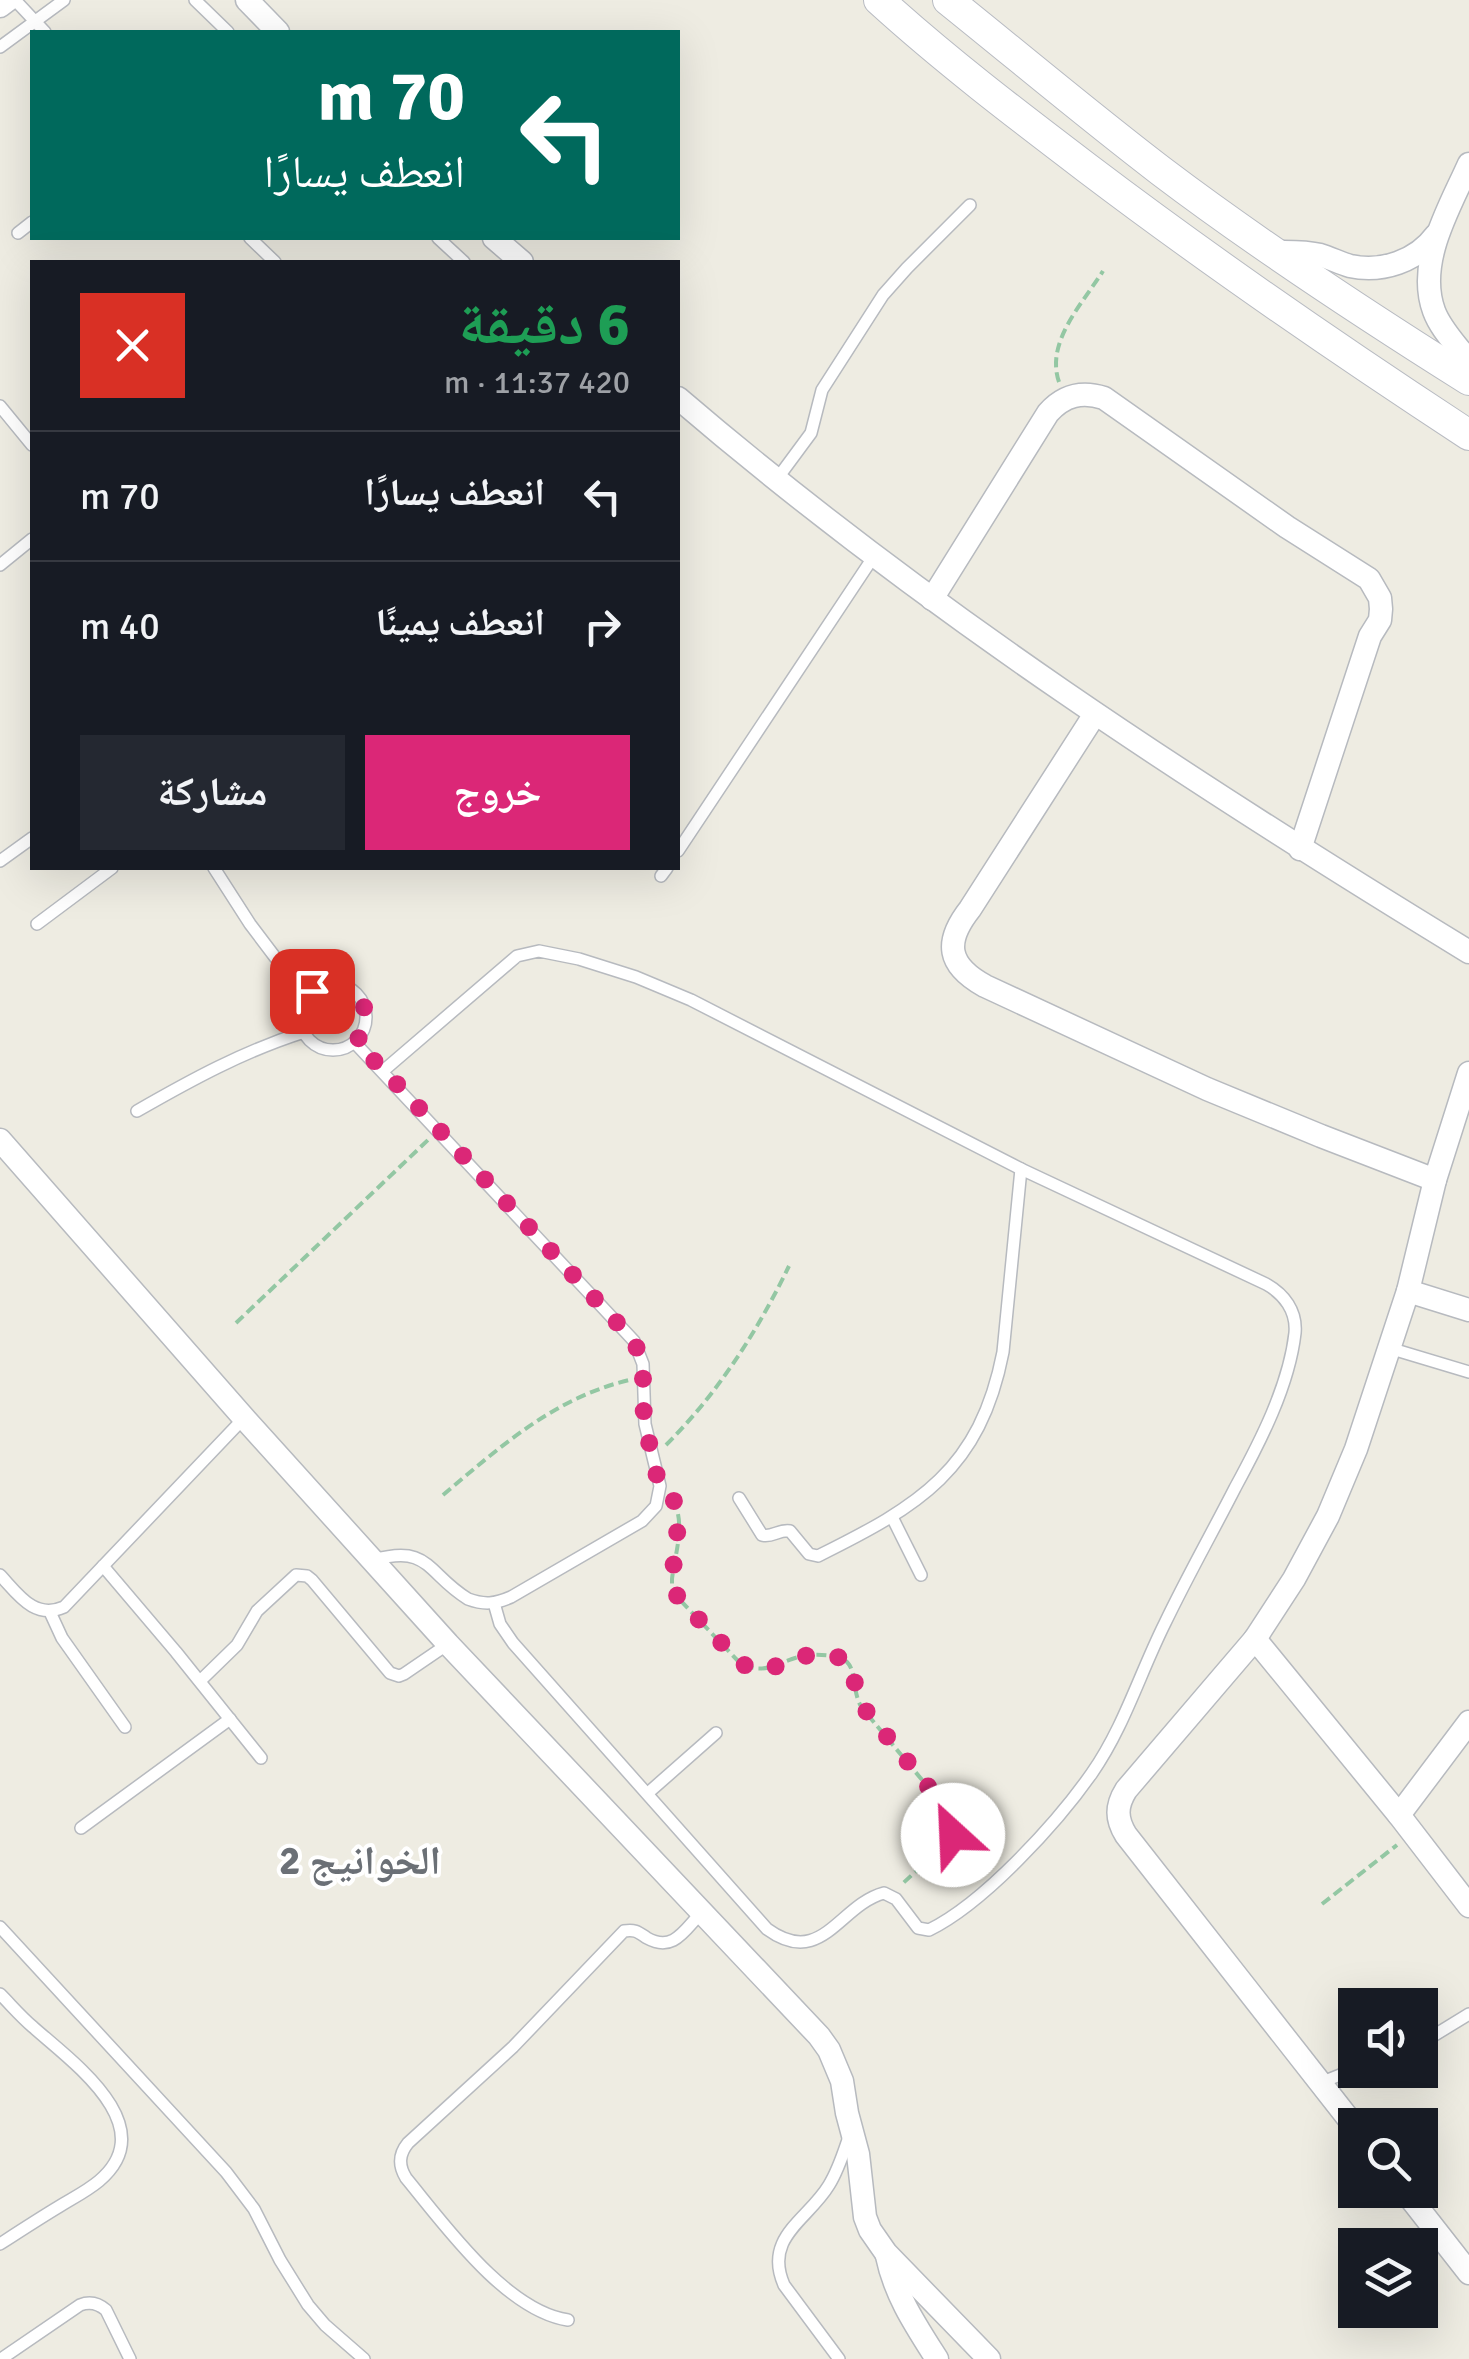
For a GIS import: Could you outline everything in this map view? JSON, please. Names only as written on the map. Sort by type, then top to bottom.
[{"type":"street","points":[[0,6],[11,0]]},
{"type":"street","points":[[246,0],[276,30]]},
{"type":"street","points":[[879,0],[943,56],[1179,237],[1469,435]]},
{"type":"street","points":[[948,0],[1161,171],[1272,252],[1469,380]]},
{"type":"street","points":[[943,56],[954,41],[966,40],[1024,83],[1038,88],[1054,86]]},
{"type":"street","points":[[1469,164],[1441,228],[1428,274],[1430,298],[1439,322],[1469,362]]},
{"type":"street","points":[[1272,252],[1319,255],[1354,266],[1387,266],[1418,253],[1441,228]]},
{"type":"street","points":[[496,240],[520,260]]},
{"type":"street","points":[[932,599],[1048,413],[1068,397],[1092,394],[1104,398],[1360,572],[1380,598],[1380,620],[1370,636],[1300,849]]},
{"type":"street","points":[[680,400],[874,556],[1094,714],[1300,849],[1469,952]]},
{"type":"street","points":[[1038,431],[1077,409],[1121,411]]},
{"type":"street","points":[[1094,714],[958,924],[952,946],[960,968],[985,986],[1208,1090],[1436,1180]]},
{"type":"street","points":[[1339,2108],[1126,1835],[1118,1817],[1126,1790],[1255,1639],[1328,1516],[1356,1450],[1408,1291],[1436,1180],[1469,1074]]},
{"type":"street","points":[[2,1148],[448,1644],[819,2036],[842,2081],[858,2154],[865,2217],[877,2242],[989,2359]]},
{"type":"street","points":[[1408,1291],[1469,1310]]},
{"type":"street","points":[[1255,1639],[1469,1906]]},
{"type":"street","points":[[1406,1824],[1469,1722]]},
{"type":"street","points":[[1418,2208],[1469,2273]]},
{"type":"street","points":[[886,2253],[902,2303],[936,2359]]},
{"type":"lane","points":[[11,0],[43,30]]},
{"type":"lane","points":[[0,47],[64,0]]},
{"type":"lane","points":[[195,0],[226,30]]},
{"type":"lane","points":[[776,480],[811,433],[822,390],[883,295],[970,205]]},
{"type":"lane","points":[[18,233],[30,224]]},
{"type":"lane","points":[[252,240],[273,260]]},
{"type":"lane","points":[[440,240],[462,260]]},
{"type":"lane","points":[[0,406],[30,443]]},
{"type":"lane","points":[[0,565],[30,541]]},
{"type":"lane","points":[[680,848],[874,556]]},
{"type":"lane","points":[[0,861],[30,839]]},
{"type":"lane","points":[[36,924],[109,870]]},
{"type":"lane","points":[[215,870],[306,998]]},
{"type":"lane","points":[[384,1070],[508,962],[528,952],[551,952],[608,967],[691,1000],[1022,1169],[1274,1289],[1292,1313],[1295,1333],[1284,1379],[1261,1437],[1164,1624],[1120,1726],[1067,1806],[977,1896],[929,1930],[918,1928],[890,1895],[878,1894],[815,1940],[784,1939],[767,1929],[513,1643],[500,1624],[494,1603]]},
{"type":"lane","points":[[330,983],[340,983],[358,994],[366,1014],[355,1043],[339,1051],[314,1044],[304,1032],[300,1016],[306,998],[330,983]]},
{"type":"lane","points":[[137,1111],[222,1064],[304,1032]]},
{"type":"lane","points":[[355,1043],[626,1331],[640,1352],[643,1407],[660,1486],[656,1506],[642,1522],[494,1603],[468,1600],[412,1556],[401,1554],[373,1560]]},
{"type":"lane","points":[[739,1498],[762,1535],[790,1531],[805,1551],[818,1556],[917,1501],[950,1471],[976,1435],[998,1380],[1022,1169]]},
{"type":"lane","points":[[1389,1348],[1469,1372]]},
{"type":"lane","points":[[0,1574],[30,1606],[43,1612],[64,1607],[244,1418]]},
{"type":"lane","points":[[892,1517],[921,1576]]},
{"type":"lane","points":[[102,1566],[261,1758]]},
{"type":"lane","points":[[200,1681],[237,1645],[257,1611],[296,1575],[312,1580],[390,1673],[400,1676],[448,1644]]},
{"type":"lane","points":[[50,1612],[62,1638],[126,1728]]},
{"type":"lane","points":[[80,1828],[230,1720]]},
{"type":"lane","points":[[648,1792],[716,1733]]},
{"type":"lane","points":[[568,2320],[543,2312],[508,2289],[474,2258],[406,2178],[401,2154],[408,2143],[499,2060],[624,1930],[634,1930],[656,1943],[666,1944],[676,1940],[702,1912]]},
{"type":"lane","points":[[0,1927],[233,2180],[254,2208],[308,2305],[364,2359]]},
{"type":"lane","points":[[0,1994],[98,2086],[116,2117],[120,2138],[115,2160],[101,2180],[0,2244]]},
{"type":"lane","points":[[1438,2033],[1469,2014]]},
{"type":"lane","points":[[1320,2083],[1338,2076]]},
{"type":"lane","points":[[839,2359],[784,2286],[778,2257],[784,2239],[829,2185],[851,2130]]},
{"type":"lane","points":[[1,2359],[90,2302],[106,2310],[130,2359]]},
{"type":"path","points":[[1068,397],[1056,376],[1055,352],[1104,271]]},
{"type":"path","points":[[236,1323],[438,1130]]},
{"type":"path","points":[[652,1459],[730,1370],[789,1266]]},
{"type":"path","points":[[443,1495],[504,1443],[552,1410],[596,1390],[643,1376]]},
{"type":"path","points":[[660,1486],[674,1501],[679,1516],[672,1586],[679,1599],[747,1667],[764,1670],[816,1654],[848,1662],[862,1708],[953,1817],[955,1829],[950,1840],[890,1895]]},
{"type":"path","points":[[1322,1904],[1406,1824]]},
{"type":"district","name":"الخوانيج 2","points":[[360,1861]]},
{"type":"route","points":[[312,991],[340,983],[358,994],[366,1014],[355,1043],[634,1341],[643,1364],[643,1407],[652,1459],[660,1486],[674,1501],[679,1516],[672,1586],[679,1599],[747,1667],[764,1670],[816,1654],[848,1662],[862,1708],[953,1817],[953,1835]]}]
